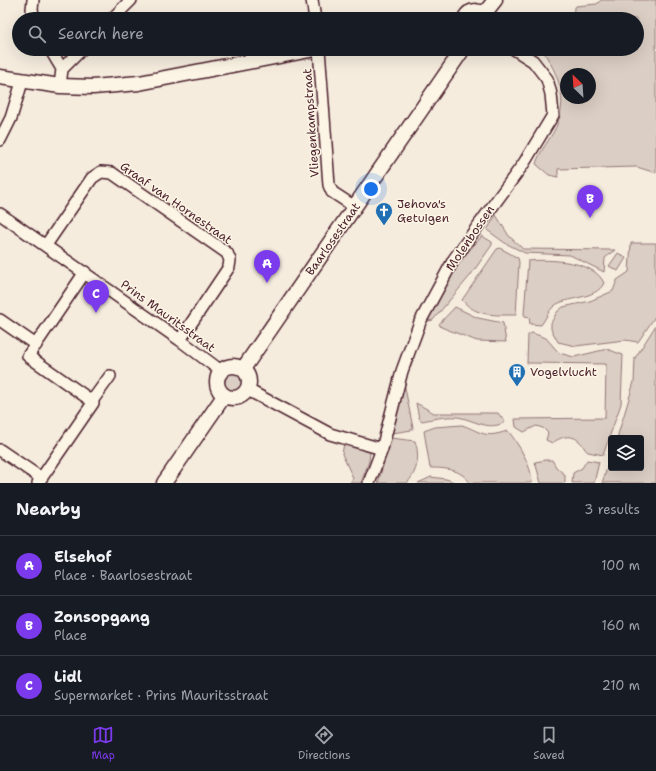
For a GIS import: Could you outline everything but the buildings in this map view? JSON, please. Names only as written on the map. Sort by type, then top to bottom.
[{"type":"street","points":[[33,0],[33,12]]},
{"type":"street","points":[[119,12],[131,0]]},
{"type":"street","points":[[312,0],[314,12]]},
{"type":"street","points":[[488,12],[495,0]]},
{"type":"street","points":[[54,56],[62,69],[60,86]]},
{"type":"street","points":[[62,69],[75,56]]},
{"type":"street","points":[[0,77],[22,82],[60,86],[93,87],[139,83],[279,56]]},
{"type":"street","name":"Vliegenkampstraat","points":[[320,56],[329,185],[332,192],[355,207]]},
{"type":"street","name":"Baarlosestraat","points":[[243,369],[458,56]]},
{"type":"street","name":"Molenbossen","points":[[369,483],[382,449],[402,371],[420,322],[454,259],[524,163],[553,115],[551,94],[547,79],[533,61],[525,56]]},
{"type":"street","points":[[0,140],[11,118],[22,82]]},
{"type":"street","name":"Graaf van Hornestraat","points":[[46,245],[92,178],[101,172],[112,173],[227,253],[230,260],[230,267],[180,340]]},
{"type":"street","name":"Prins Mauritsstraat","points":[[0,214],[85,272],[221,371]]},
{"type":"street","points":[[85,272],[28,356],[92,401]]},
{"type":"street","points":[[0,320],[36,345]]},
{"type":"street","points":[[231,366],[243,369],[249,379],[248,390],[237,398],[224,396],[218,389],[217,384],[221,371],[231,366]]},
{"type":"street","points":[[0,450],[40,481],[110,376]]},
{"type":"street","points":[[248,390],[330,434],[382,449]]},
{"type":"street","points":[[164,483],[224,396]]},
{"type":"shaded area","points":[[601,0],[656,0],[656,173],[637,167],[558,169],[558,177],[549,175],[536,164],[558,122],[562,104],[596,104],[596,68],[560,68],[560,88],[555,73],[546,56],[644,56],[644,12],[573,12],[576,6],[597,4]]},
{"type":"shaded area","points":[[496,215],[509,236],[523,249],[615,250],[605,258],[604,272],[570,255],[525,253],[505,243],[487,230]]},
{"type":"shaded area","points":[[482,236],[492,242],[492,245],[470,276],[433,320],[429,321],[428,316],[455,267]]},
{"type":"shaded area","points":[[631,243],[656,243],[656,315],[638,342],[625,340],[576,346],[558,342],[551,329],[551,323],[557,312],[563,307],[590,301],[613,291],[617,280],[629,272]]},
{"type":"shaded area","points":[[500,248],[518,258],[519,262],[516,315],[487,314],[474,310],[462,300],[497,249]]},
{"type":"shaded area","points":[[618,253],[626,258],[618,271],[609,266]]},
{"type":"shaded area","points":[[547,260],[581,265],[599,275],[604,283],[595,292],[554,306],[541,325],[530,324],[529,317],[525,316],[524,314],[528,261]]},
{"type":"shaded area","points":[[455,307],[478,318],[503,323],[506,342],[477,341],[441,327],[439,324]]},
{"type":"shaded area","points":[[656,325],[656,483],[602,483],[608,465],[608,471],[644,471],[644,435],[618,435],[634,382],[635,358]]},
{"type":"shaded area","points":[[532,333],[546,338],[559,353],[574,357],[607,349],[623,355],[621,404],[610,435],[608,435],[608,441],[603,455],[588,452],[577,439],[570,437],[559,439],[552,443],[546,440],[548,433],[543,428],[536,426],[524,432],[516,427],[515,419],[605,418],[606,364],[527,363],[528,335]]},
{"type":"shaded area","points":[[233,373],[237,374],[241,378],[241,386],[237,390],[233,391],[229,390],[225,386],[224,382],[225,378],[229,374]]},
{"type":"shaded area","points":[[404,383],[413,428],[412,430],[392,433]]},
{"type":"shaded area","points":[[416,403],[434,413],[498,413],[505,422],[493,426],[457,417],[422,421],[419,418]]},
{"type":"shaded area","points":[[462,425],[483,434],[509,432],[521,449],[530,470],[532,483],[470,483],[462,475],[452,470],[430,468],[424,431],[435,427]]},
{"type":"shaded area","points":[[391,438],[415,441],[418,458],[414,473],[407,483],[378,483]]},
{"type":"shaded area","points":[[344,443],[370,452],[369,461],[361,483],[350,483],[353,478],[342,454]]},
{"type":"shaded area","points":[[552,460],[556,467],[565,475],[565,483],[541,483],[535,462]]},
{"type":"shaded area","points":[[587,460],[599,462],[594,483],[572,483],[573,473],[582,468]]},
{"type":"shaded area","points":[[431,477],[446,479],[457,483],[418,483]]},
{"type":"place","name":"Zonsopgang","points":[[590,218]]},
{"type":"place","name":"Jehova's Getuigen","points":[[384,226]]},
{"type":"place","name":"Elsehof","points":[[267,283]]},
{"type":"place","name":"Lidl","points":[[96,313]]},
{"type":"place","name":"Vogelvlucht","points":[[517,387]]}]
